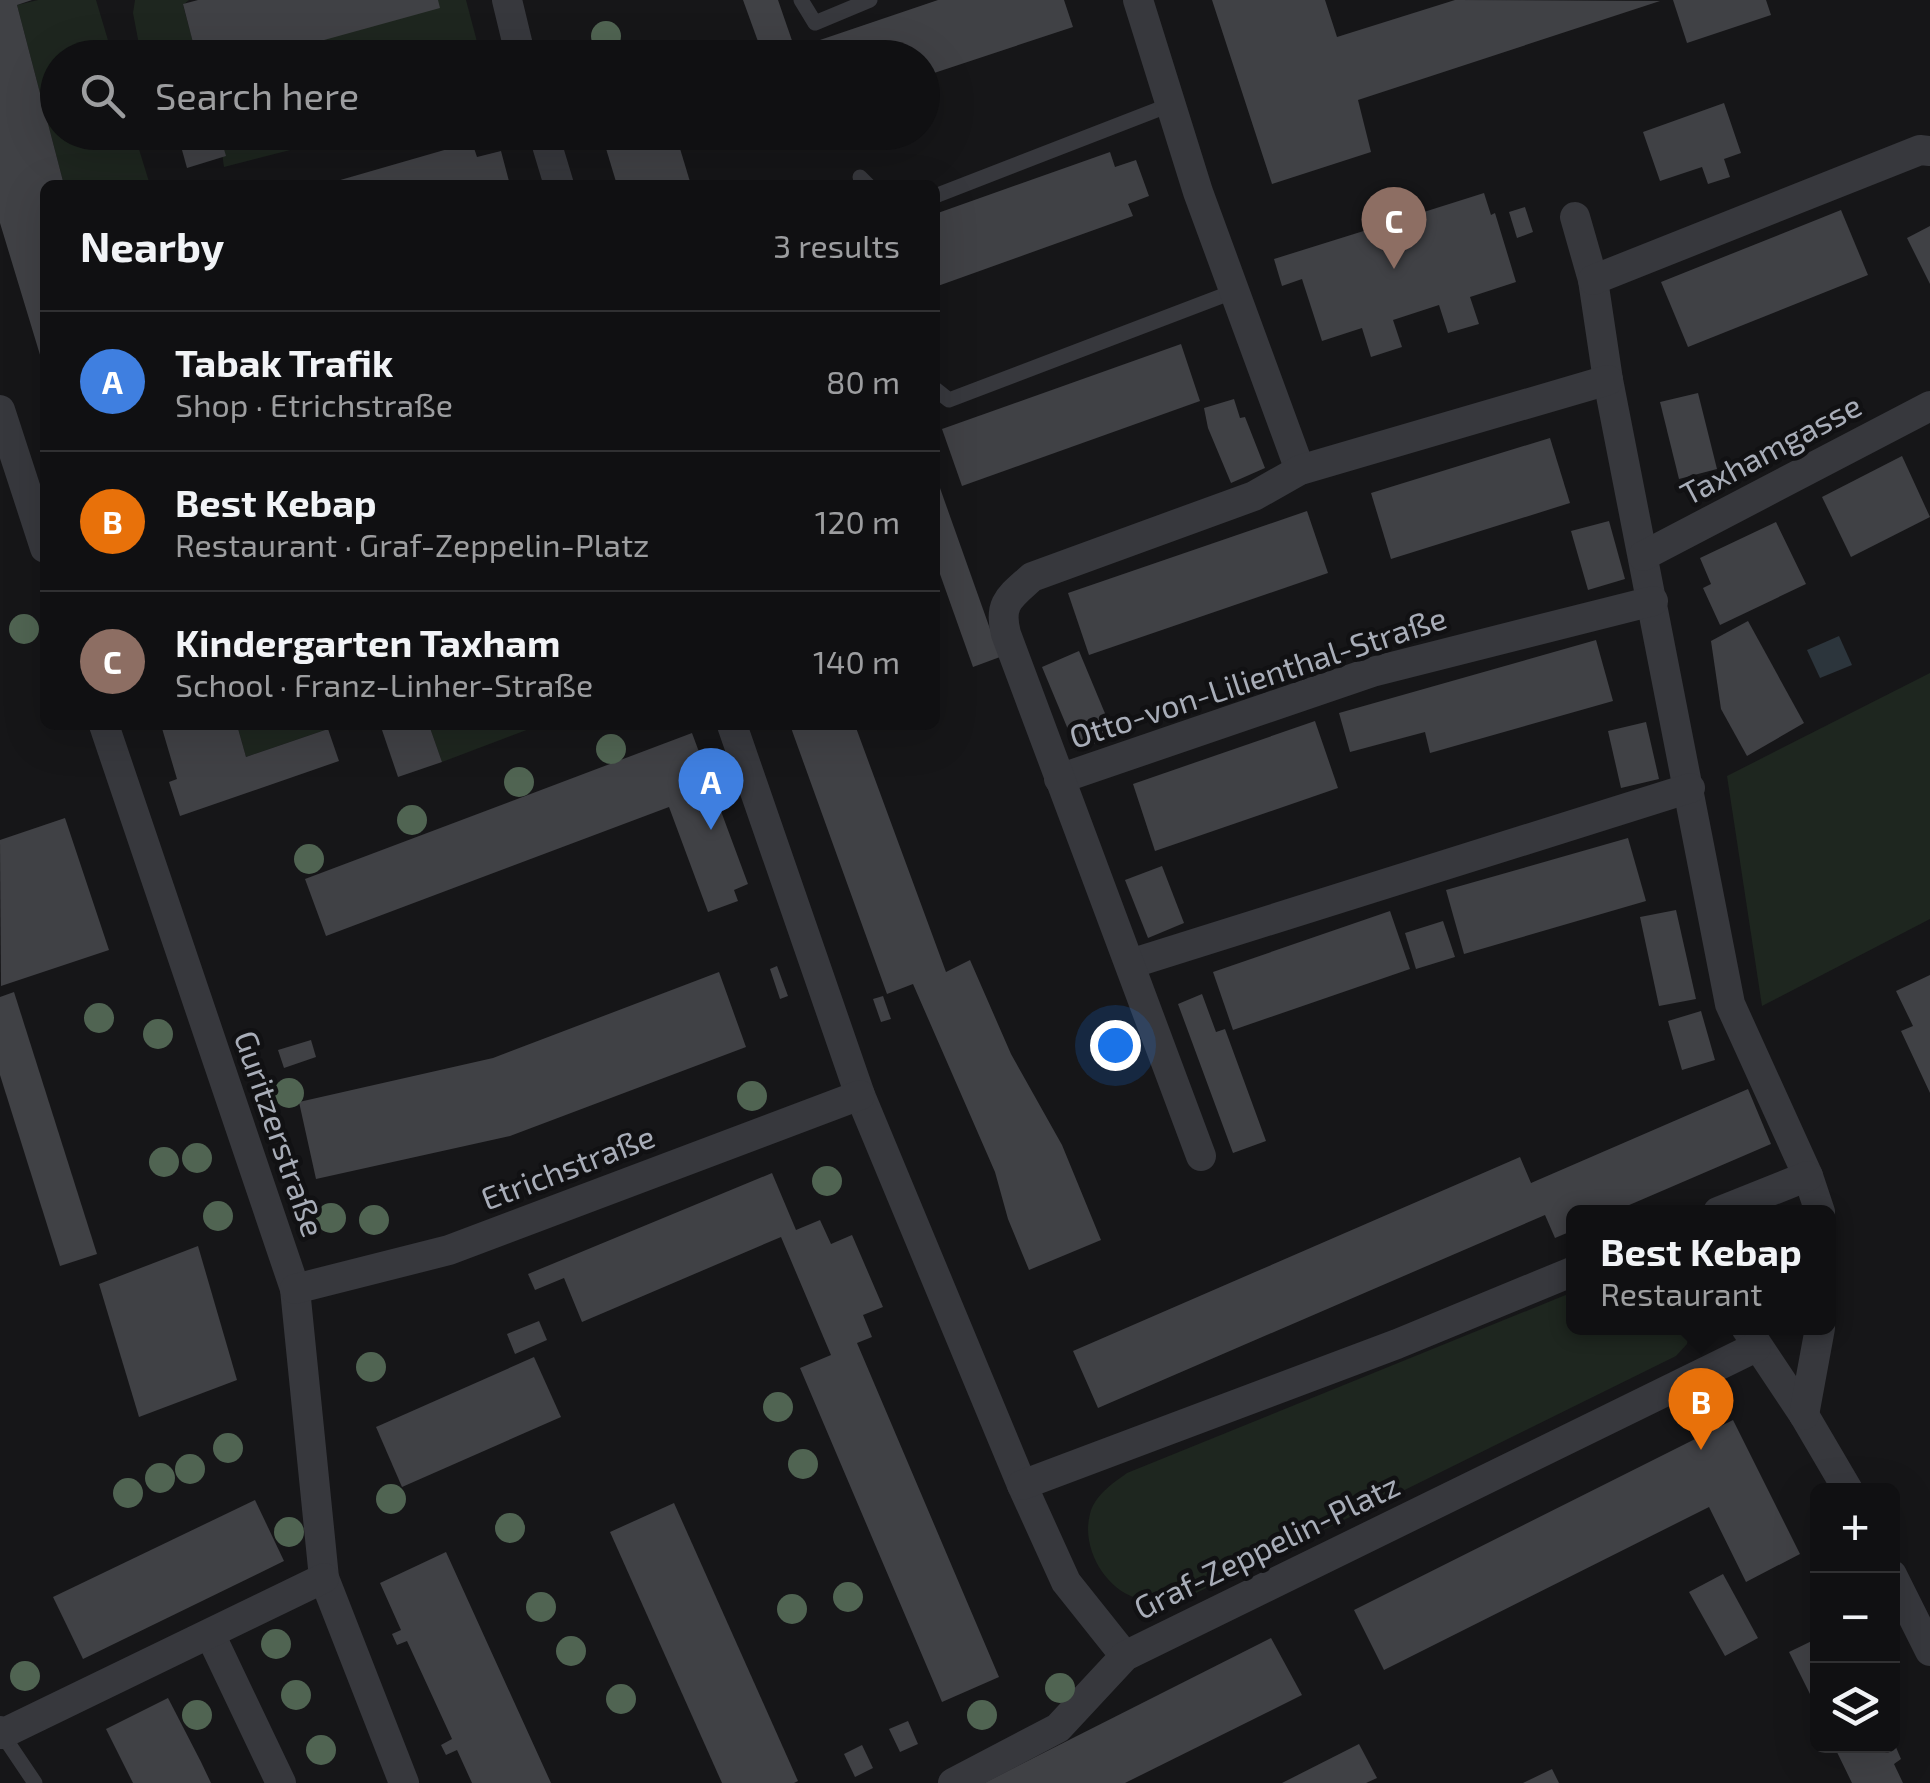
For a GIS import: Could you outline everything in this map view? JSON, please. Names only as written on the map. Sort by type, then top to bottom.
[{"type":"street","points":[[506,0],[517,40]]},
{"type":"street","points":[[1138,0],[1198,192],[1300,470],[1608,380]]},
{"type":"street","points":[[549,150],[558,180]]},
{"type":"street","points":[[1593,280],[1920,150],[1930,152]]},
{"type":"street","points":[[1575,218],[1593,280],[1608,380],[1730,1004],[1818,1205]]},
{"type":"street","name":"Taxhamgasse","points":[[1644,556],[1930,406]]},
{"type":"street","points":[[0,410],[40,533]]},
{"type":"street","name":"Otto-von-Lilienthal-Straße","points":[[1201,1156],[1002,616],[1005,603],[1032,577],[1254,496],[1300,470]]},
{"type":"street","name":"Otto-von-Lilienthal-Straße","points":[[1060,779],[1372,672],[1652,601]]},
{"type":"street","name":"Guritzerstraße","points":[[106,730],[295,1289],[324,1578],[404,1783]]},
{"type":"street","points":[[734,730],[860,1095],[1022,1484],[1397,1344],[1566,1274]]},
{"type":"street","points":[[1130,964],[1690,788]]},
{"type":"street","name":"Etrichstraße","points":[[295,1289],[450,1250],[860,1095]]},
{"type":"street","points":[[1736,1205],[1808,1176]]},
{"type":"street","points":[[1804,1415],[1819,1335]]},
{"type":"street","points":[[1751,1337],[1844,1483]]},
{"type":"street","name":"Graf-Zeppelin-Platz","points":[[1022,1484],[1066,1582],[1125,1656],[1751,1337]]},
{"type":"street","points":[[1,1733],[324,1578]]},
{"type":"street","points":[[1900,1591],[1930,1650]]},
{"type":"street","points":[[210,1634],[282,1783]]},
{"type":"street","points":[[953,1783],[1058,1728],[1125,1656]]},
{"type":"lane","points":[[801,0],[815,22],[870,0]]},
{"type":"lane","points":[[940,194],[1172,104]]},
{"type":"lane","points":[[940,393],[948,400],[1235,291]]},
{"type":"lane","points":[[1,1733],[35,1783]]},
{"type":"shaded area","points":[[38,0],[96,0],[108,40],[40,40],[40,93],[17,5]]},
{"type":"shaded area","points":[[135,0],[189,0],[183,5],[192,40],[138,40],[133,13]]},
{"type":"shaded area","points":[[438,0],[466,0],[477,40],[315,40]]},
{"type":"shaded area","points":[[55,150],[139,150],[148,180],[63,180]]},
{"type":"shaded area","points":[[222,150],[290,150],[224,167]]},
{"type":"shaded area","points":[[1839,636],[1852,665],[1820,678],[1807,650]]},
{"type":"shaded area","points":[[1930,673],[1930,919],[1762,1006],[1727,776]]},
{"type":"shaded area","points":[[238,730],[325,730],[246,757]]},
{"type":"shaded area","points":[[431,730],[527,730],[442,762]]},
{"type":"shaded area","points":[[1566,1295],[1566,1335],[1689,1335],[1687,1344],[1676,1356],[1184,1599],[1154,1601],[1124,1593],[1105,1576],[1092,1552],[1088,1527],[1092,1507],[1127,1473]]},
{"type":"building","points":[[0,0],[32,0],[17,5],[40,93],[40,150],[55,150],[63,180],[40,180],[40,355],[0,223]]},
{"type":"building","points":[[198,0],[438,0],[440,8],[324,40],[192,40],[183,4]]},
{"type":"building","points":[[743,0],[778,0],[792,40],[757,40]]},
{"type":"building","points":[[938,0],[1064,0],[1073,27],[940,71],[940,40],[820,40]]},
{"type":"building","points":[[1212,0],[1325,0],[1337,37],[1455,0],[1660,1],[1358,100],[1371,152],[1272,184]]},
{"type":"building","points":[[1673,0],[1766,0],[1771,15],[1687,43]]},
{"type":"building","points":[[1724,103],[1741,153],[1724,159],[1730,177],[1708,184],[1702,167],[1660,181],[1643,132]]},
{"type":"building","points":[[182,150],[224,150],[226,156],[187,168]]},
{"type":"building","points":[[444,150],[475,150],[477,157],[501,151],[509,180],[340,180]]},
{"type":"building","points":[[606,150],[680,150],[689,180],[615,180]]},
{"type":"building","points":[[1110,152],[1115,167],[1136,160],[1149,196],[1128,204],[1133,216],[940,285],[940,212]]},
{"type":"building","points":[[1484,193],[1491,215],[1495,213],[1516,282],[1470,297],[1479,324],[1448,333],[1439,305],[1393,320],[1402,347],[1371,357],[1362,328],[1322,341],[1302,279],[1282,286],[1274,259],[1370,229],[1364,210],[1402,198],[1408,217]]},
{"type":"building","points":[[1525,207],[1533,232],[1517,238],[1509,212]]},
{"type":"building","points":[[1841,210],[1868,275],[1688,347],[1661,282]]},
{"type":"building","points":[[1930,226],[1930,284],[1907,238]]},
{"type":"building","points":[[1181,344],[1200,401],[962,486],[942,429]]},
{"type":"building","points":[[1698,393],[1717,469],[1679,479],[1660,402]]},
{"type":"building","points":[[1234,399],[1265,468],[1231,483],[1208,428],[1204,408]]},
{"type":"building","points":[[1550,438],[1570,503],[1391,559],[1371,493]]},
{"type":"building","points":[[1902,456],[1930,517],[1851,557],[1822,497]]},
{"type":"building","points":[[940,488],[1000,657],[973,667],[940,574]]},
{"type":"building","points":[[1307,511],[1328,573],[1089,655],[1068,593]]},
{"type":"building","points":[[1609,521],[1625,579],[1588,590],[1571,531]]},
{"type":"building","points":[[1776,522],[1806,584],[1720,625],[1703,588],[1711,584],[1700,558]]},
{"type":"building","points":[[1748,621],[1804,723],[1747,756],[1721,709],[1711,641]]},
{"type":"building","points":[[1596,640],[1613,701],[1430,753],[1425,732],[1350,752],[1339,713]]},
{"type":"building","points":[[1079,651],[1114,735],[1077,751],[1042,667]]},
{"type":"building","points":[[1315,721],[1338,788],[1155,851],[1133,784]]},
{"type":"building","points":[[1646,722],[1659,779],[1621,788],[1608,731]]},
{"type":"building","points":[[162,730],[238,730],[246,757],[328,730],[339,761],[180,816],[169,782],[177,779]]},
{"type":"building","points":[[382,730],[431,730],[442,762],[398,777]]},
{"type":"building","points":[[792,730],[857,730],[946,972],[970,960],[1011,1054],[1062,1145],[1101,1240],[1029,1270],[1008,1219],[995,1172],[913,984],[887,994]]},
{"type":"building","points":[[692,733],[748,884],[734,890],[738,901],[708,912],[669,807],[326,936],[305,879]]},
{"type":"building","points":[[65,818],[109,950],[1,986],[0,840]]},
{"type":"building","points":[[1628,838],[1646,901],[1464,954],[1446,890]]},
{"type":"building","points":[[1162,866],[1184,923],[1148,938],[1125,880]]},
{"type":"building","points":[[1676,910],[1696,999],[1659,1006],[1640,917]]},
{"type":"building","points":[[1390,911],[1410,969],[1233,1030],[1213,972]]},
{"type":"building","points":[[1443,921],[1455,957],[1416,969],[1405,933]]},
{"type":"building","points":[[777,966],[788,996],[780,999],[770,969]]},
{"type":"building","points":[[719,972],[746,1047],[510,1136],[316,1179],[299,1102],[493,1058]]},
{"type":"building","points":[[1930,975],[1930,1093],[1901,1031],[1913,1026],[1896,991]]},
{"type":"building","points":[[14,992],[97,1254],[60,1266],[0,1075],[0,997]]},
{"type":"building","points":[[1202,994],[1216,1032],[1225,1029],[1266,1141],[1233,1153],[1178,1004]]},
{"type":"building","points":[[883,996],[891,1019],[881,1022],[873,999]]},
{"type":"building","points":[[1701,1011],[1715,1060],[1682,1070],[1668,1021]]},
{"type":"building","points":[[311,1040],[316,1057],[284,1068],[278,1050]]},
{"type":"building","points":[[1748,1089],[1771,1144],[1629,1205],[1566,1205],[1566,1233],[1555,1238],[1545,1215],[1098,1408],[1073,1351],[1520,1157],[1531,1183]]},
{"type":"building","points":[[772,1173],[796,1230],[820,1220],[831,1244],[852,1235],[883,1307],[863,1315],[872,1337],[857,1343],[999,1677],[942,1702],[800,1368],[831,1355],[781,1237],[582,1322],[564,1278],[535,1290],[528,1274]]},
{"type":"building","points":[[198,1246],[237,1380],[139,1417],[99,1284]]},
{"type":"building","points":[[539,1321],[547,1340],[515,1354],[507,1334]]},
{"type":"building","points":[[534,1357],[561,1417],[402,1487],[376,1427]]},
{"type":"building","points":[[1733,1420],[1800,1554],[1746,1582],[1709,1507],[1384,1670],[1354,1610]]},
{"type":"building","points":[[255,1500],[284,1561],[83,1659],[53,1597]]},
{"type":"building","points":[[674,1503],[798,1781],[794,1783],[722,1783],[610,1532]]},
{"type":"building","points":[[446,1552],[551,1783],[472,1783],[457,1750],[446,1755],[441,1745],[452,1739],[407,1641],[397,1645],[392,1634],[401,1630],[380,1583]]},
{"type":"building","points":[[1723,1574],[1758,1638],[1725,1656],[1689,1592]]},
{"type":"building","points":[[1271,1638],[1302,1695],[1125,1783],[984,1783]]},
{"type":"building","points":[[1810,1642],[1810,1694],[1789,1652]]},
{"type":"building","points":[[168,1698],[211,1783],[133,1783],[106,1729]]},
{"type":"building","points":[[908,1721],[918,1744],[900,1752],[889,1729]]},
{"type":"building","points":[[1359,1744],[1377,1778],[1366,1783],[1282,1783]]},
{"type":"building","points":[[862,1745],[873,1768],[855,1777],[844,1754]]},
{"type":"building","points":[[1837,1753],[1898,1753],[1901,1759],[1894,1764],[1903,1783],[1852,1783]]},
{"type":"building","points":[[1552,1769],[1559,1783],[1523,1783]]},
{"type":"place","name":"Kindergarten Taxham","points":[[1394,269]]},
{"type":"place","name":"Tabak Trafik","points":[[711,830]]},
{"type":"place","name":"Best Kebap","points":[[1701,1450]]}]
